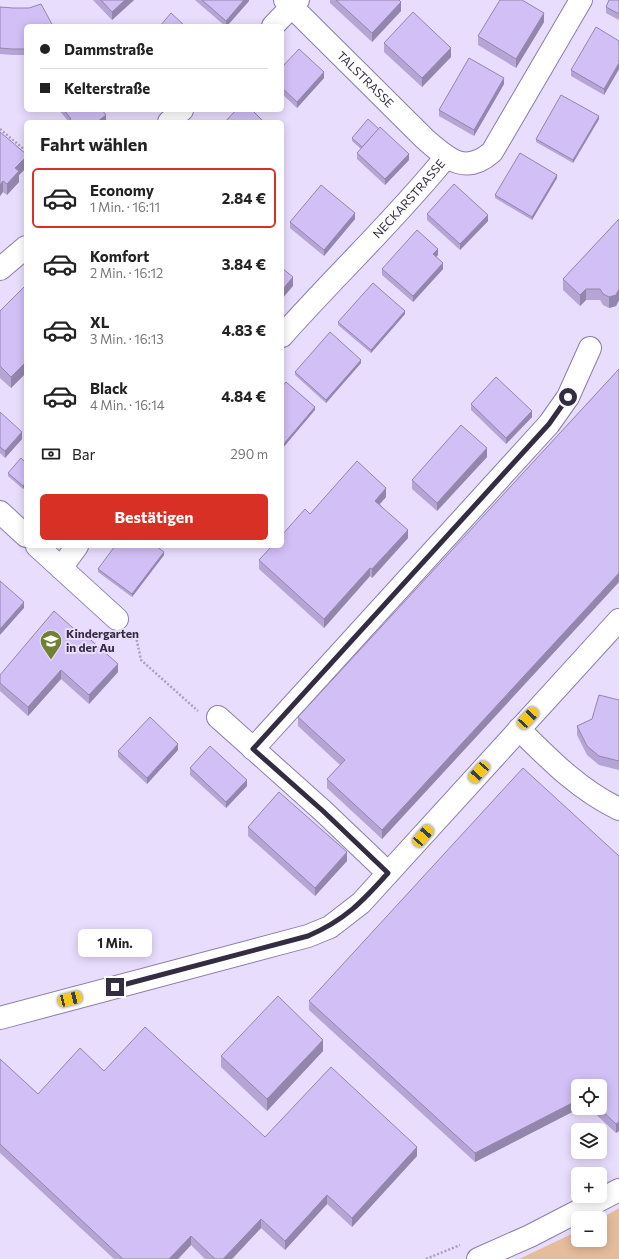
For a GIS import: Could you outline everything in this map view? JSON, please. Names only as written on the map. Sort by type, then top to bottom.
[{"type":"street","name":"NECKARSTRASSE","points":[[284,334],[331,282],[400,212],[446,157],[457,162],[470,165],[483,161],[492,152],[581,0]]},
{"type":"street","name":"TALSTRASSE","points":[[292,2],[410,124],[446,157]]},
{"type":"street","points":[[275,24],[292,2]]},
{"type":"street","points":[[171,120],[180,112]]},
{"type":"street","points":[[0,269],[24,249]]},
{"type":"street","points":[[253,749],[549,424],[568,397],[590,348]]},
{"type":"street","points":[[0,512],[24,534]]},
{"type":"street","points":[[39,548],[117,619]]},
{"type":"street","points":[[61,568],[76,548]]},
{"type":"street","points":[[0,1018],[308,936],[330,927],[346,916],[388,873],[619,620]]},
{"type":"street","points":[[218,717],[323,811],[388,873]]},
{"type":"street","points":[[518,729],[574,780],[604,802],[619,809]]},
{"type":"street","points":[[478,1259],[530,1236],[619,1190]]},
{"type":"path","points":[[0,129],[24,149]]},
{"type":"path","points":[[117,619],[129,624],[134,629],[141,660],[204,717],[218,717]]},
{"type":"shaded area","points":[[619,1208],[619,1259],[519,1259],[571,1234],[571,1247],[607,1247],[607,1215]]},
{"type":"building","points":[[101,0],[125,0],[112,12]]},
{"type":"building","points":[[202,0],[244,0],[226,21]]},
{"type":"building","points":[[336,0],[399,0],[401,2],[372,33]]},
{"type":"building","points":[[500,0],[522,0],[544,13],[516,59],[478,36]]},
{"type":"building","points":[[609,0],[619,0],[619,14],[606,7]]},
{"type":"building","points":[[41,4],[52,24],[24,24],[24,49],[0,48],[0,7],[29,8]]},
{"type":"building","points":[[413,12],[451,48],[422,78],[384,43]]},
{"type":"building","points":[[171,13],[183,24],[162,24]]},
{"type":"building","points":[[596,27],[619,41],[619,63],[604,89],[571,70]]},
{"type":"building","points":[[299,49],[324,72],[297,102],[284,90],[284,65]]},
{"type":"building","points":[[469,58],[504,78],[474,130],[439,110]]},
{"type":"building","points":[[561,95],[599,116],[573,160],[536,139]]},
{"type":"building","points":[[66,112],[104,112],[106,115],[100,120],[70,120],[71,119]]},
{"type":"building","points":[[234,112],[254,112],[262,120],[227,120]]},
{"type":"building","points":[[368,119],[379,129],[362,147],[352,138]]},
{"type":"building","points":[[380,127],[409,154],[385,179],[357,153]]},
{"type":"building","points":[[0,132],[24,152],[24,159],[15,168],[19,171],[7,184],[3,181],[0,185]]},
{"type":"building","points":[[520,153],[557,175],[532,217],[495,195]]},
{"type":"building","points":[[454,184],[488,215],[460,244],[427,214]]},
{"type":"building","points":[[321,185],[355,213],[324,250],[290,222]]},
{"type":"building","points":[[619,219],[619,289],[616,295],[609,297],[603,294],[600,289],[586,289],[580,295],[563,279]]},
{"type":"building","points":[[417,230],[438,249],[433,254],[443,263],[413,296],[382,269]]},
{"type":"building","points":[[284,270],[293,277],[284,288]]},
{"type":"building","points":[[373,283],[405,311],[371,350],[338,322]]},
{"type":"building","points":[[24,287],[24,364],[11,377],[0,366],[0,311]]},
{"type":"building","points":[[330,332],[361,360],[326,400],[295,372]]},
{"type":"building","points":[[619,369],[619,573],[382,830],[327,779],[345,760],[298,717]]},
{"type":"building","points":[[496,377],[532,411],[506,438],[471,404]]},
{"type":"building","points":[[286,382],[315,407],[284,444],[284,384]]},
{"type":"building","points":[[0,412],[22,432],[5,451],[0,447]]},
{"type":"building","points":[[461,425],[487,448],[437,503],[412,480]]},
{"type":"building","points":[[21,458],[24,461],[23,486],[8,473]]},
{"type":"building","points":[[357,461],[386,488],[375,501],[408,530],[372,569],[370,568],[324,619],[259,560],[270,548],[284,548],[284,533],[305,509],[310,514]]},
{"type":"building","points":[[114,548],[159,548],[164,552],[132,594],[98,569]]},
{"type":"building","points":[[0,581],[24,602],[0,629]]},
{"type":"building","points":[[54,611],[81,635],[83,633],[118,664],[89,695],[61,670],[28,707],[0,683],[0,675]]},
{"type":"building","points":[[599,695],[619,700],[619,761],[599,756],[587,746],[577,726],[592,719]]},
{"type":"building","points":[[150,717],[178,744],[147,778],[118,751]]},
{"type":"building","points":[[210,746],[247,780],[226,802],[190,768]]},
{"type":"building","points":[[523,768],[619,856],[619,1122],[616,1124],[606,1115],[607,1079],[571,1079],[571,1104],[475,1153],[309,1001]]},
{"type":"building","points":[[279,792],[347,852],[315,888],[248,827]]},
{"type":"building","points":[[278,996],[323,1040],[267,1099],[221,1056]]},
{"type":"building","points":[[145,1027],[265,1137],[331,1067],[417,1147],[352,1218],[327,1195],[285,1241],[261,1219],[223,1259],[215,1259],[191,1236],[169,1259],[123,1259],[0,1144],[0,1059],[38,1094],[80,1048],[104,1071]]},
{"type":"place","name":"Kindergarten in der Au","points":[[51,660]]},
{"type":"route","points":[[115,987],[308,936],[330,927],[361,903],[388,873],[323,811],[253,749],[386,601],[521,456],[549,424],[568,397]]}]
